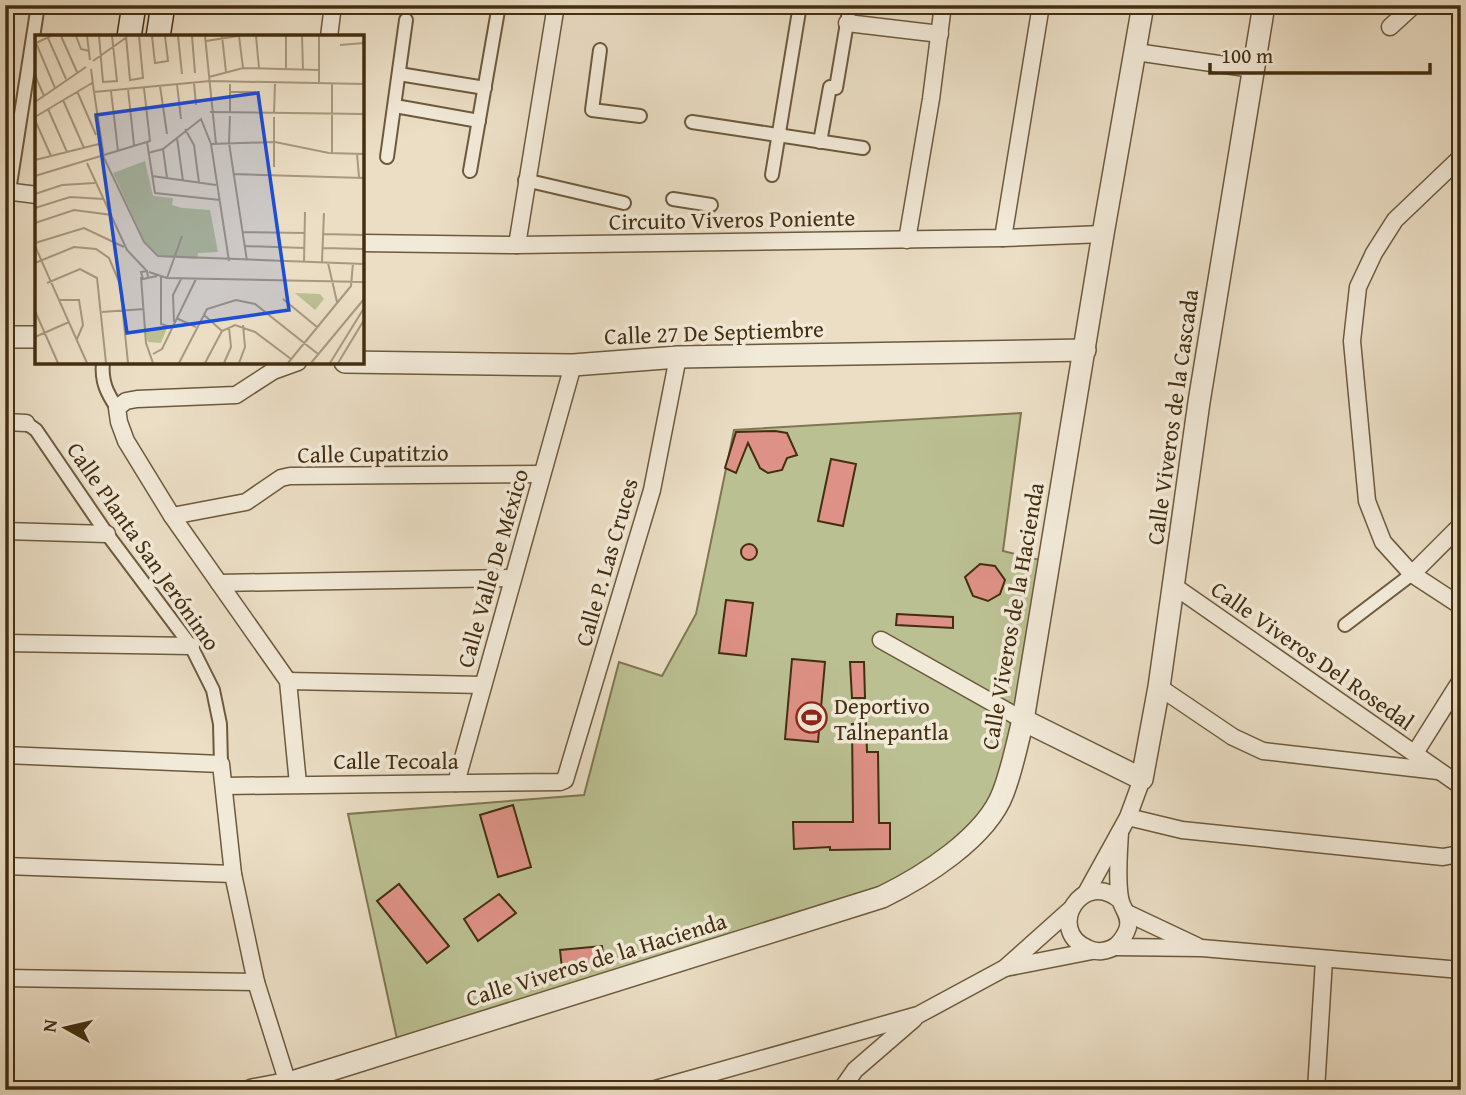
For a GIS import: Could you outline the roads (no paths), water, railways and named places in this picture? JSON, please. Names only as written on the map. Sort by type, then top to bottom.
[{"type":"main road","points":[[129,35],[134,5]]},
{"type":"main road","points":[[158,35],[163,5]]},
{"type":"street","points":[[35,195],[7,191],[38,5]]},
{"type":"street","points":[[329,35],[333,5]]},
{"type":"street","points":[[470,171],[499,5]]},
{"type":"street","points":[[517,245],[556,5]]},
{"type":"street","points":[[772,175],[800,5]]},
{"type":"street","points":[[820,142],[850,5]]},
{"type":"street","points":[[907,240],[943,5]]},
{"type":"street","points":[[1003,238],[1041,5]]},
{"type":"street","name":"Calle Viveros de la Hacienda","points":[[252,1090],[290,1086],[882,897],[911,883],[951,856],[988,819],[1003,795],[1023,720],[1102,234],[1143,5]]},
{"type":"street","name":"Calle Viveros de la Cascada","points":[[1086,893],[1128,817],[1142,779],[1159,687],[1199,402],[1264,5]]},
{"type":"street","points":[[1390,27],[1414,5]]},
{"type":"street","points":[[387,157],[406,20]]},
{"type":"street","points":[[847,23],[940,34]]},
{"type":"street","points":[[600,50],[592,110],[640,116]]},
{"type":"street","points":[[1136,52],[1253,69]]},
{"type":"street","points":[[399,74],[485,88]]},
{"type":"street","points":[[395,106],[479,121]]},
{"type":"street","points":[[692,122],[863,148]]},
{"type":"street","points":[[1461,157],[1395,220],[1374,253],[1359,287],[1352,341],[1367,501],[1382,542],[1412,574],[1461,606]]},
{"type":"street","points":[[526,180],[624,203]]},
{"type":"street","points":[[673,199],[710,205]]},
{"type":"street","name":"Circuito Viveros Poniente","points":[[364,243],[517,245],[907,240],[1102,234]]},
{"type":"street","points":[[5,337],[35,337]]},
{"type":"street","name":"Calle 27 De Septiembre","points":[[364,362],[573,365],[678,356],[1085,350]]},
{"type":"street","name":"Calle P. Las Cruces","points":[[567,778],[652,490],[678,356]]},
{"type":"street","points":[[103,364],[105,391],[117,408],[126,441],[172,516],[288,681],[298,783]]},
{"type":"street","points":[[117,408],[126,401],[137,399],[236,395],[273,371],[292,364]]},
{"type":"street","name":"Calle Valle De México","points":[[456,783],[573,365]]},
{"type":"street","name":"Calle Planta San Jerónimo","points":[[5,422],[26,423],[36,430],[107,534],[191,646],[213,690],[220,724],[221,764]]},
{"type":"street","name":"Calle Cupatitzio","points":[[172,516],[246,502],[281,478],[289,476],[542,474]]},
{"type":"street","points":[[1345,625],[1412,574],[1461,525]]},
{"type":"street","points":[[5,531],[107,534]]},
{"type":"street","points":[[219,583],[513,578]]},
{"type":"street","name":"Calle Viveros Del Rosedal","points":[[1174,586],[1461,786]]},
{"type":"street","points":[[881,640],[1023,720],[1142,779]]},
{"type":"street","points":[[5,643],[191,646]]},
{"type":"street","points":[[1415,753],[1461,680]]},
{"type":"street","points":[[288,681],[483,685]]},
{"type":"street","points":[[1159,687],[1233,737],[1263,751],[1439,771]]},
{"type":"street","points":[[5,755],[221,764],[233,874],[256,982],[290,1086]]},
{"type":"street","name":"Calle Tecoala","points":[[224,786],[298,783],[560,782],[567,778]]},
{"type":"street","points":[[1128,817],[1182,830],[1443,858],[1459,854],[1461,848]]},
{"type":"street","name":"Calle Viveros de la Cascada","points":[[1120,832],[1124,907]]},
{"type":"street","points":[[5,866],[233,874]]},
{"type":"street","points":[[652,1090],[918,1015],[1005,968],[1086,893],[1101,891],[1115,896],[1124,907],[1202,948]]},
{"type":"street","points":[[1115,947],[1124,937],[1128,925],[1124,907]]},
{"type":"street","points":[[1071,909],[1068,922],[1072,935],[1080,945],[1092,951]]},
{"type":"street","points":[[1005,968],[1115,947],[1202,948],[1461,970]]},
{"type":"street","points":[[1316,1090],[1324,960]]},
{"type":"street","points":[[5,978],[256,982]]},
{"type":"street","points":[[841,1090],[855,1070],[918,1015]]},
{"type":"place","name":"Deportivo Talnepantla","points":[[811,718]]}]
